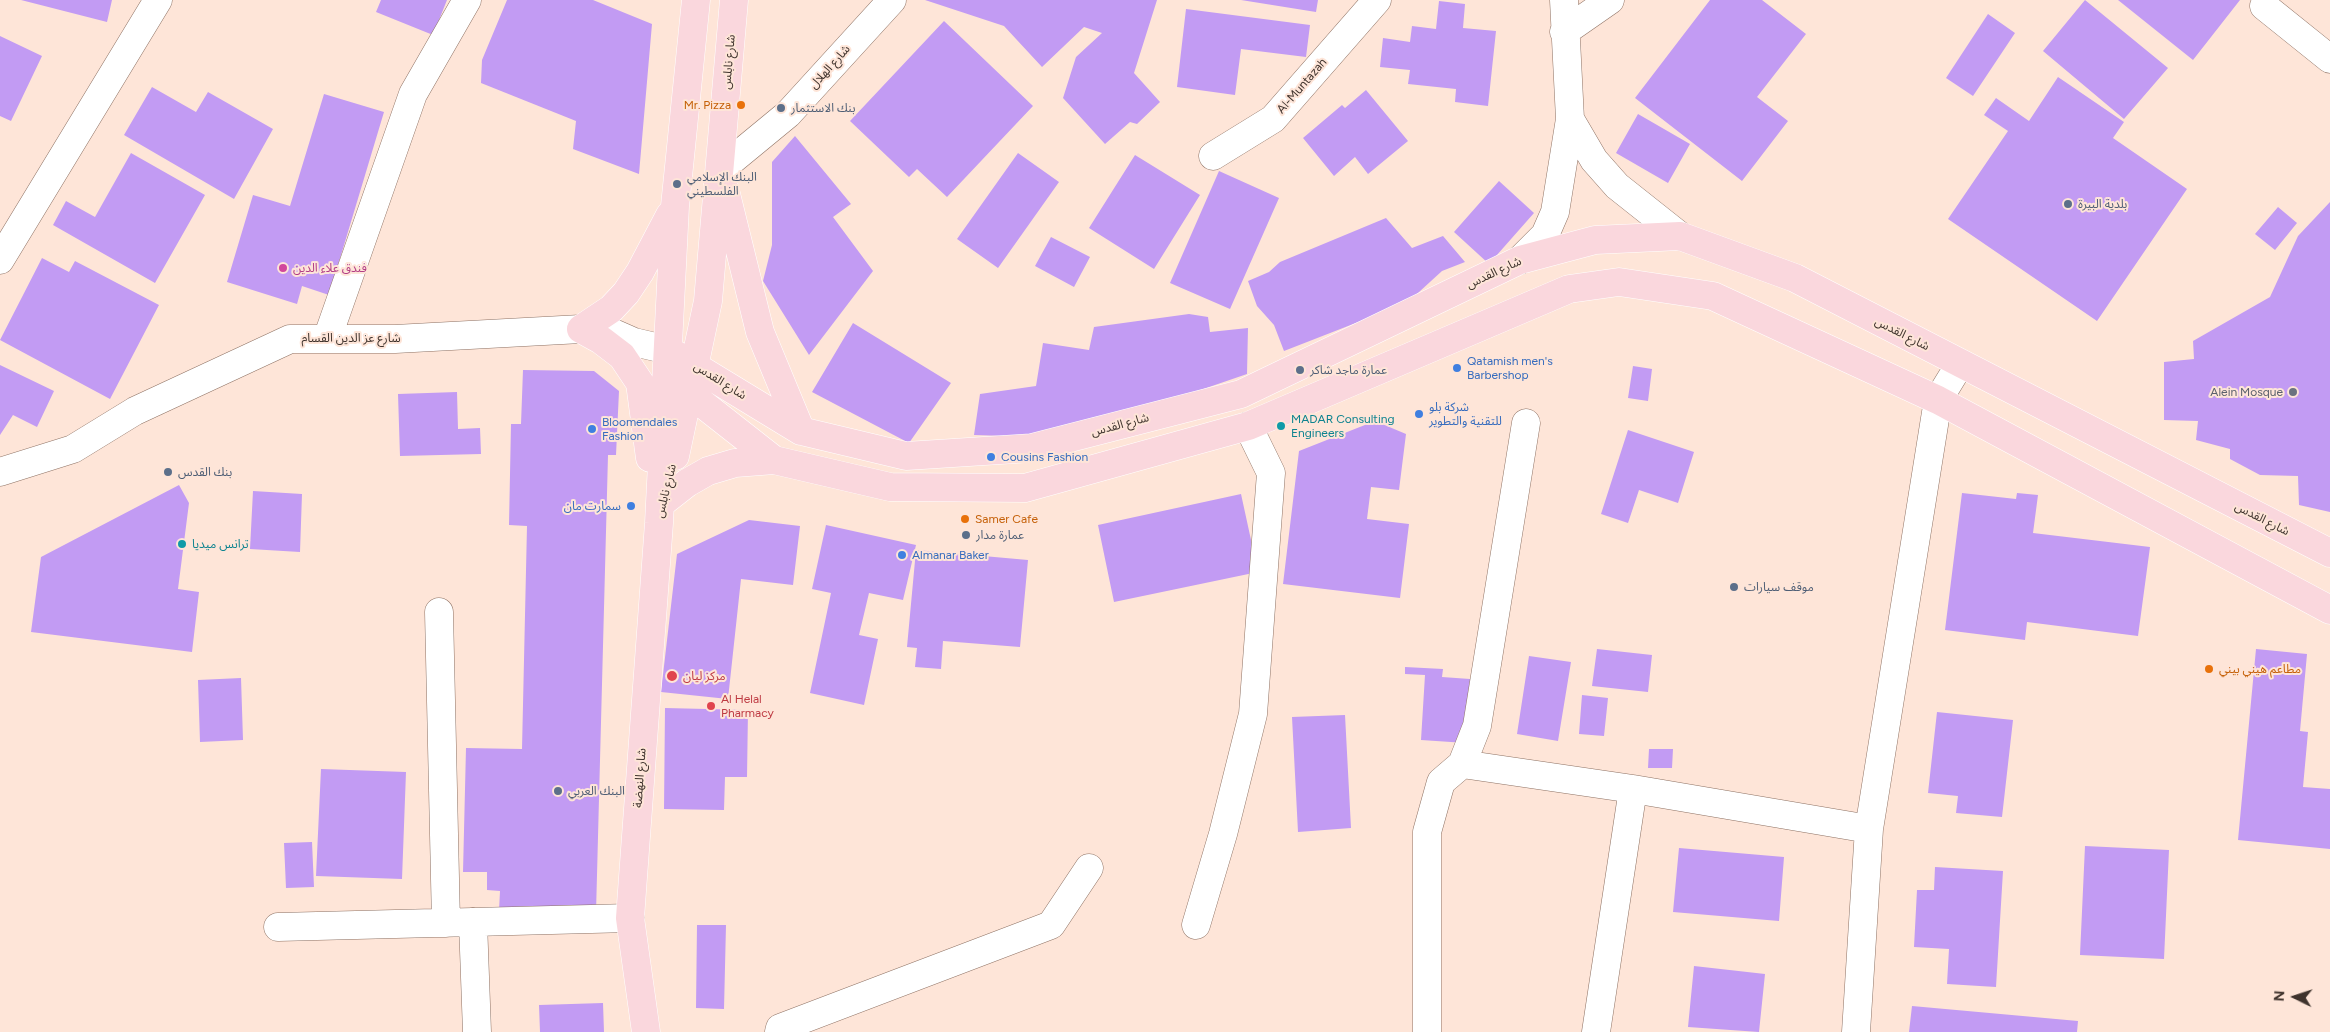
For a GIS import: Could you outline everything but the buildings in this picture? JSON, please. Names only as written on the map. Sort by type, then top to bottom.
[{"type":"main road","name":"شارع نابلس","points":[[662,512],[675,206],[696,0]]},
{"type":"main road","name":"شارع نابلس","points":[[662,512],[690,394],[708,301],[734,0]]},
{"type":"main road","points":[[720,170],[760,332],[801,431]]},
{"type":"main road","points":[[662,512],[640,383],[622,356],[601,340],[581,329],[611,309],[626,293],[640,272],[675,206]]},
{"type":"main road","name":"شارع القدس","points":[[668,350],[801,431],[906,456],[1031,448],[1241,394],[1520,260],[1595,240],[1680,236],[1794,278],[2330,553]]},
{"type":"main road","points":[[662,512],[687,483],[708,471],[735,463],[774,460],[890,487],[1025,488],[1248,426],[1569,289],[1619,282],[1713,296],[1938,400],[2330,610]]},
{"type":"main road","points":[[668,350],[690,394],[774,460]]},
{"type":"main road","name":"شارع النهضة","points":[[646,1032],[630,918],[662,512]]},
{"type":"street","points":[[0,260],[158,0]]},
{"type":"street","points":[[327,339],[413,94],[467,0]]},
{"type":"street","name":"شارع الهلال","points":[[720,170],[788,114],[892,0]]},
{"type":"street","name":"Al-Muntazah","points":[[1213,156],[1273,120],[1377,0]]},
{"type":"street","points":[[1520,260],[1545,235],[1555,212],[1570,119],[1564,32],[1564,0]]},
{"type":"street","points":[[1564,32],[1610,0]]},
{"type":"street","points":[[2264,6],[2330,59]]},
{"type":"street","points":[[1570,119],[1594,160],[1617,186],[1680,236]]},
{"type":"street","name":"شارع عز الدين القسام","points":[[0,472],[72,449],[135,411],[290,338],[395,339],[581,329],[609,331],[634,342],[668,350]]},
{"type":"street","points":[[1856,1032],[1870,829],[1938,400],[1960,364]]},
{"type":"street","points":[[1427,1032],[1427,832],[1441,782],[1462,764],[1477,726],[1526,423]]},
{"type":"street","points":[[1196,925],[1223,834],[1252,714],[1271,473],[1248,426]]},
{"type":"street","points":[[439,612],[446,923]]},
{"type":"street","points":[[1462,764],[1633,789],[1870,829]]},
{"type":"street","points":[[1596,1032],[1633,789]]},
{"type":"street","points":[[779,1032],[780,1028],[1051,925],[1089,868]]},
{"type":"street","points":[[278,927],[630,918]]},
{"type":"street","points":[[474,922],[477,1032]]},
{"type":"place","name":"Mr. Pizza","points":[[741,105]]},
{"type":"place","name":"بنك الاستثمار","points":[[781,108]]},
{"type":"place","name":"البنك الإسلامي الفلسطيني","points":[[677,184]]},
{"type":"place","name":"بلدية البيرة","points":[[2068,204]]},
{"type":"place","name":"فندق علاء الدين","points":[[283,268]]},
{"type":"place","name":"Qatamish men's Barbershop","points":[[1457,368]]},
{"type":"place","name":"عمارة ماجد شاكر","points":[[1300,370]]},
{"type":"place","name":"Alein Mosque","points":[[2293,392]]},
{"type":"place","name":"شركة بلو للتقنية والتطوير","points":[[1419,414]]},
{"type":"place","name":"MADAR Consulting Engineers","points":[[1281,426]]},
{"type":"place","name":"Bloomendales Fashion","points":[[592,429]]},
{"type":"place","name":"Cousins Fashion","points":[[991,457]]},
{"type":"place","name":"بنك القدس","points":[[168,472]]},
{"type":"place","name":"سمارت مان","points":[[631,506]]},
{"type":"place","name":"Samer Cafe","points":[[965,519]]},
{"type":"place","name":"عمارة مدار","points":[[966,535]]},
{"type":"place","name":"ترانس ميديا","points":[[182,544]]},
{"type":"place","name":"Almanar Baker","points":[[902,555]]},
{"type":"place","name":"موقف سيارات","points":[[1734,587]]},
{"type":"place","name":"مطاعم هيني بيني","points":[[2209,669]]},
{"type":"place","name":"مركز ليان","points":[[672,676]]},
{"type":"place","name":"Al Helal Pharmacy","points":[[711,706]]},
{"type":"place","name":"البنك العربي","points":[[558,791]]}]
